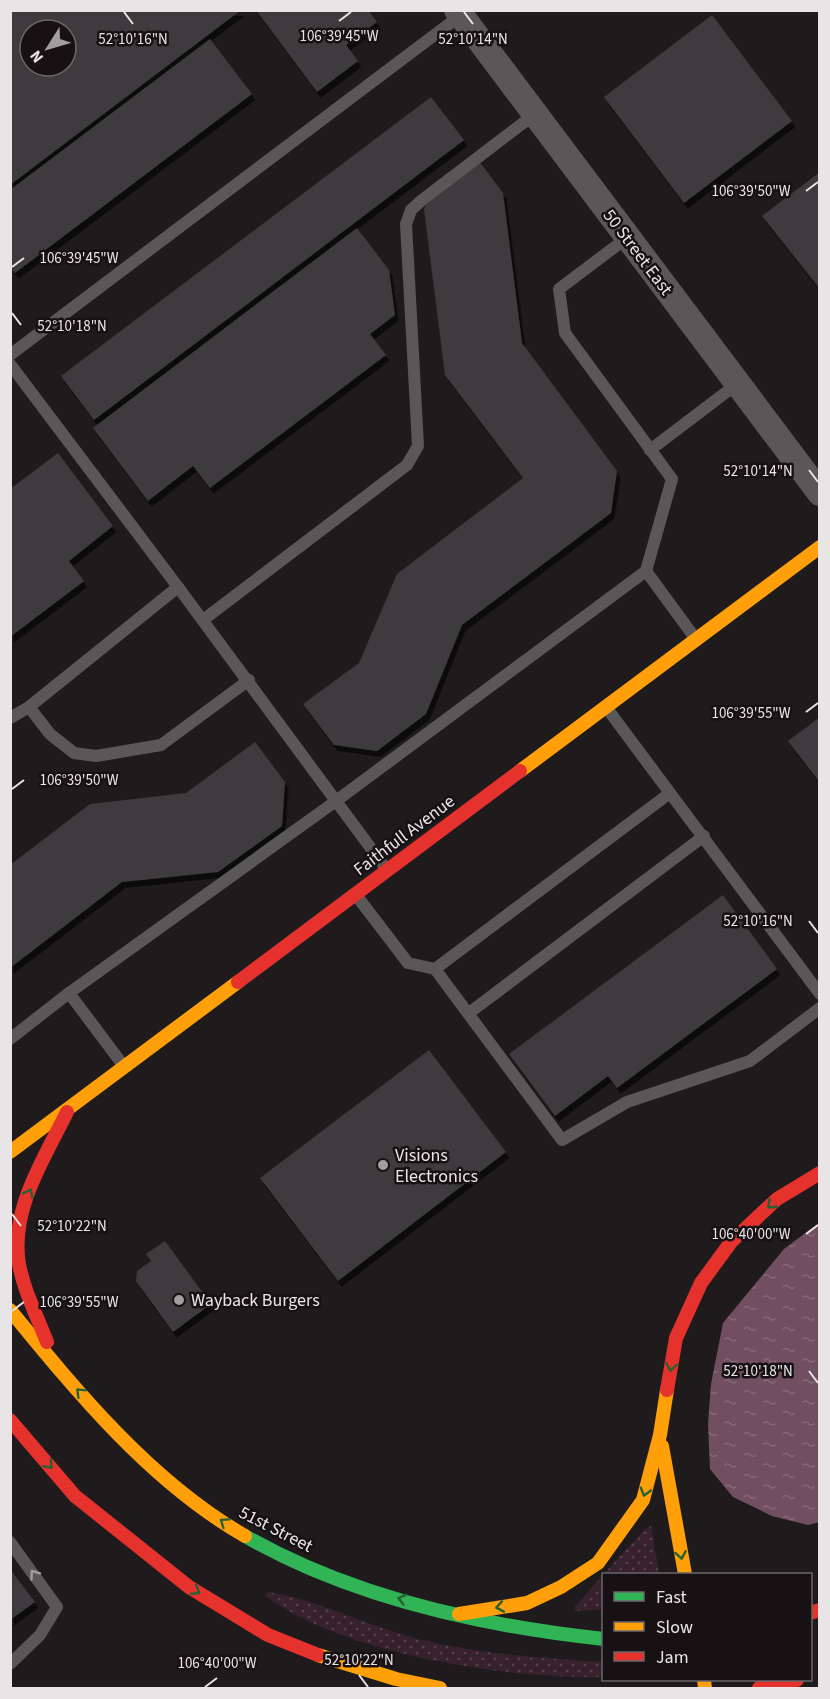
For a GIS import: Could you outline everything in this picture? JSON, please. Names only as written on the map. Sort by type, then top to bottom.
[{"type":"main road","name":"Faithfull Avenue","points":[[10,1152],[819,547]]},
{"type":"main road","points":[[30,1117],[69,1107]]},
{"type":"main road","points":[[57,1369],[19,1263],[18,1232],[21,1210],[69,1107]]},
{"type":"main road","points":[[459,1614],[527,1603],[561,1587],[597,1563],[643,1500],[660,1435],[675,1338],[701,1283],[731,1242],[777,1199],[819,1173]]},
{"type":"main road","name":"51st Street","points":[[10,1310],[57,1369],[168,1482],[231,1527],[291,1558],[368,1590],[532,1631],[602,1640]]},
{"type":"main road","points":[[10,1420],[75,1496],[189,1587],[268,1635],[328,1659],[440,1689]]},
{"type":"main road","points":[[660,1435],[684,1573]]},
{"type":"main road","points":[[759,1689],[793,1681]]},
{"type":"street","name":"50 Street East","points":[[459,13],[819,493]]},
{"type":"lane","points":[[10,355],[459,13]]},
{"type":"lane","points":[[203,620],[407,465],[418,446],[406,224],[408,217],[411,210],[422,200],[535,114]]},
{"type":"lane","points":[[10,1039],[69,993],[336,801],[646,571],[672,479],[565,333],[559,289],[628,237]]},
{"type":"lane","points":[[10,364],[249,680],[387,870]]},
{"type":"lane","points":[[650,450],[737,384]]},
{"type":"lane","points":[[646,571],[696,639]]},
{"type":"lane","points":[[10,717],[29,707],[178,587]]},
{"type":"lane","points":[[29,707],[50,734],[74,753],[96,756],[161,745],[249,680]]},
{"type":"lane","points":[[606,706],[819,993]]},
{"type":"lane","points":[[435,969],[670,793]]},
{"type":"lane","points":[[469,1013],[704,836]]},
{"type":"lane","points":[[356,894],[408,963],[435,969],[562,1140],[627,1102],[750,1061],[819,1008]]},
{"type":"lane","points":[[69,993],[124,1066]]},
{"type":"lane","points":[[10,1542],[57,1607],[40,1635],[10,1664]]},
{"type":"shaded area","points":[[651,1526],[659,1573],[605,1573],[645,1529]]},
{"type":"shaded area","points":[[602,1576],[602,1609],[576,1611],[574,1608]]},
{"type":"shaded area","points":[[268,1592],[285,1595],[391,1631],[456,1647],[505,1654],[602,1662],[602,1677],[522,1674],[427,1659],[335,1633],[296,1615],[265,1595]]},
{"type":"water","points":[[819,1223],[820,1522],[808,1525],[772,1516],[733,1497],[710,1469],[708,1424],[711,1384],[723,1323],[784,1249]]},
{"type":"building","points":[[15,10],[241,10],[10,185],[10,14]]},
{"type":"building","points":[[256,10],[368,10],[377,22],[346,45],[358,61],[317,92]]},
{"type":"building","points":[[712,15],[792,121],[684,203],[604,97]]},
{"type":"building","points":[[210,39],[252,94],[15,273],[10,267],[10,190]]},
{"type":"building","points":[[431,97],[464,140],[94,420],[61,376]]},
{"type":"building","points":[[479,161],[503,193],[522,343],[617,471],[611,513],[462,625],[426,714],[377,751],[334,745],[303,704],[359,663],[397,574],[523,478],[445,375],[424,209],[430,198]]},
{"type":"building","points":[[820,172],[820,289],[762,216]]},
{"type":"building","points":[[357,228],[389,270],[395,315],[370,334],[386,355],[210,488],[193,466],[148,501],[93,428]]},
{"type":"building","points":[[58,453],[113,526],[69,561],[84,581],[10,637],[10,489]]},
{"type":"building","points":[[820,717],[820,783],[788,741]]},
{"type":"building","points":[[255,742],[285,782],[282,826],[218,872],[122,882],[10,968],[10,865],[90,804],[186,793]]},
{"type":"building","points":[[723,895],[777,969],[617,1088],[608,1076],[555,1116],[509,1054]]},
{"type":"building","name":"Visions Electronics","points":[[429,1050],[506,1152],[338,1281],[260,1178]]},
{"type":"building","points":[[165,1241],[211,1304],[173,1332],[136,1281],[137,1271],[151,1261],[146,1254]]},
{"type":"building","points":[[10,1569],[35,1602],[10,1620]]},
{"type":"traffic: fast","points":[[245,1536],[286,1558],[330,1576],[419,1606],[512,1626],[602,1639]]},
{"type":"traffic: slow","points":[[520,771],[820,547]]},
{"type":"traffic: slow","points":[[10,1152],[238,982]]},
{"type":"traffic: slow","points":[[10,1310],[89,1404],[147,1463],[178,1490],[245,1536]]},
{"type":"traffic: slow","points":[[459,1614],[527,1603],[561,1587],[598,1563],[643,1500],[660,1435],[667,1390]]},
{"type":"traffic: slow","points":[[662,1446],[685,1573]]},
{"type":"traffic: slow","points":[[318,1655],[396,1679],[440,1688]]},
{"type":"traffic: slow","points":[[704,1681],[705,1688]]},
{"type":"traffic: jam","points":[[238,982],[520,771]]},
{"type":"traffic: jam","points":[[47,1342],[24,1284],[19,1264],[19,1224],[39,1166],[67,1112]]},
{"type":"traffic: jam","points":[[667,1390],[676,1338],[701,1283],[731,1242],[777,1199],[820,1173]]},
{"type":"traffic: jam","points":[[10,1420],[75,1496],[189,1587],[268,1635],[318,1655]]},
{"type":"traffic: jam","points":[[812,1612],[820,1610]]},
{"type":"traffic: jam","points":[[759,1688],[792,1681]]},
{"type":"place","name":"Visions Electronics","points":[[383,1165]]},
{"type":"place","name":"Wayback Burgers","points":[[179,1300]]}]
